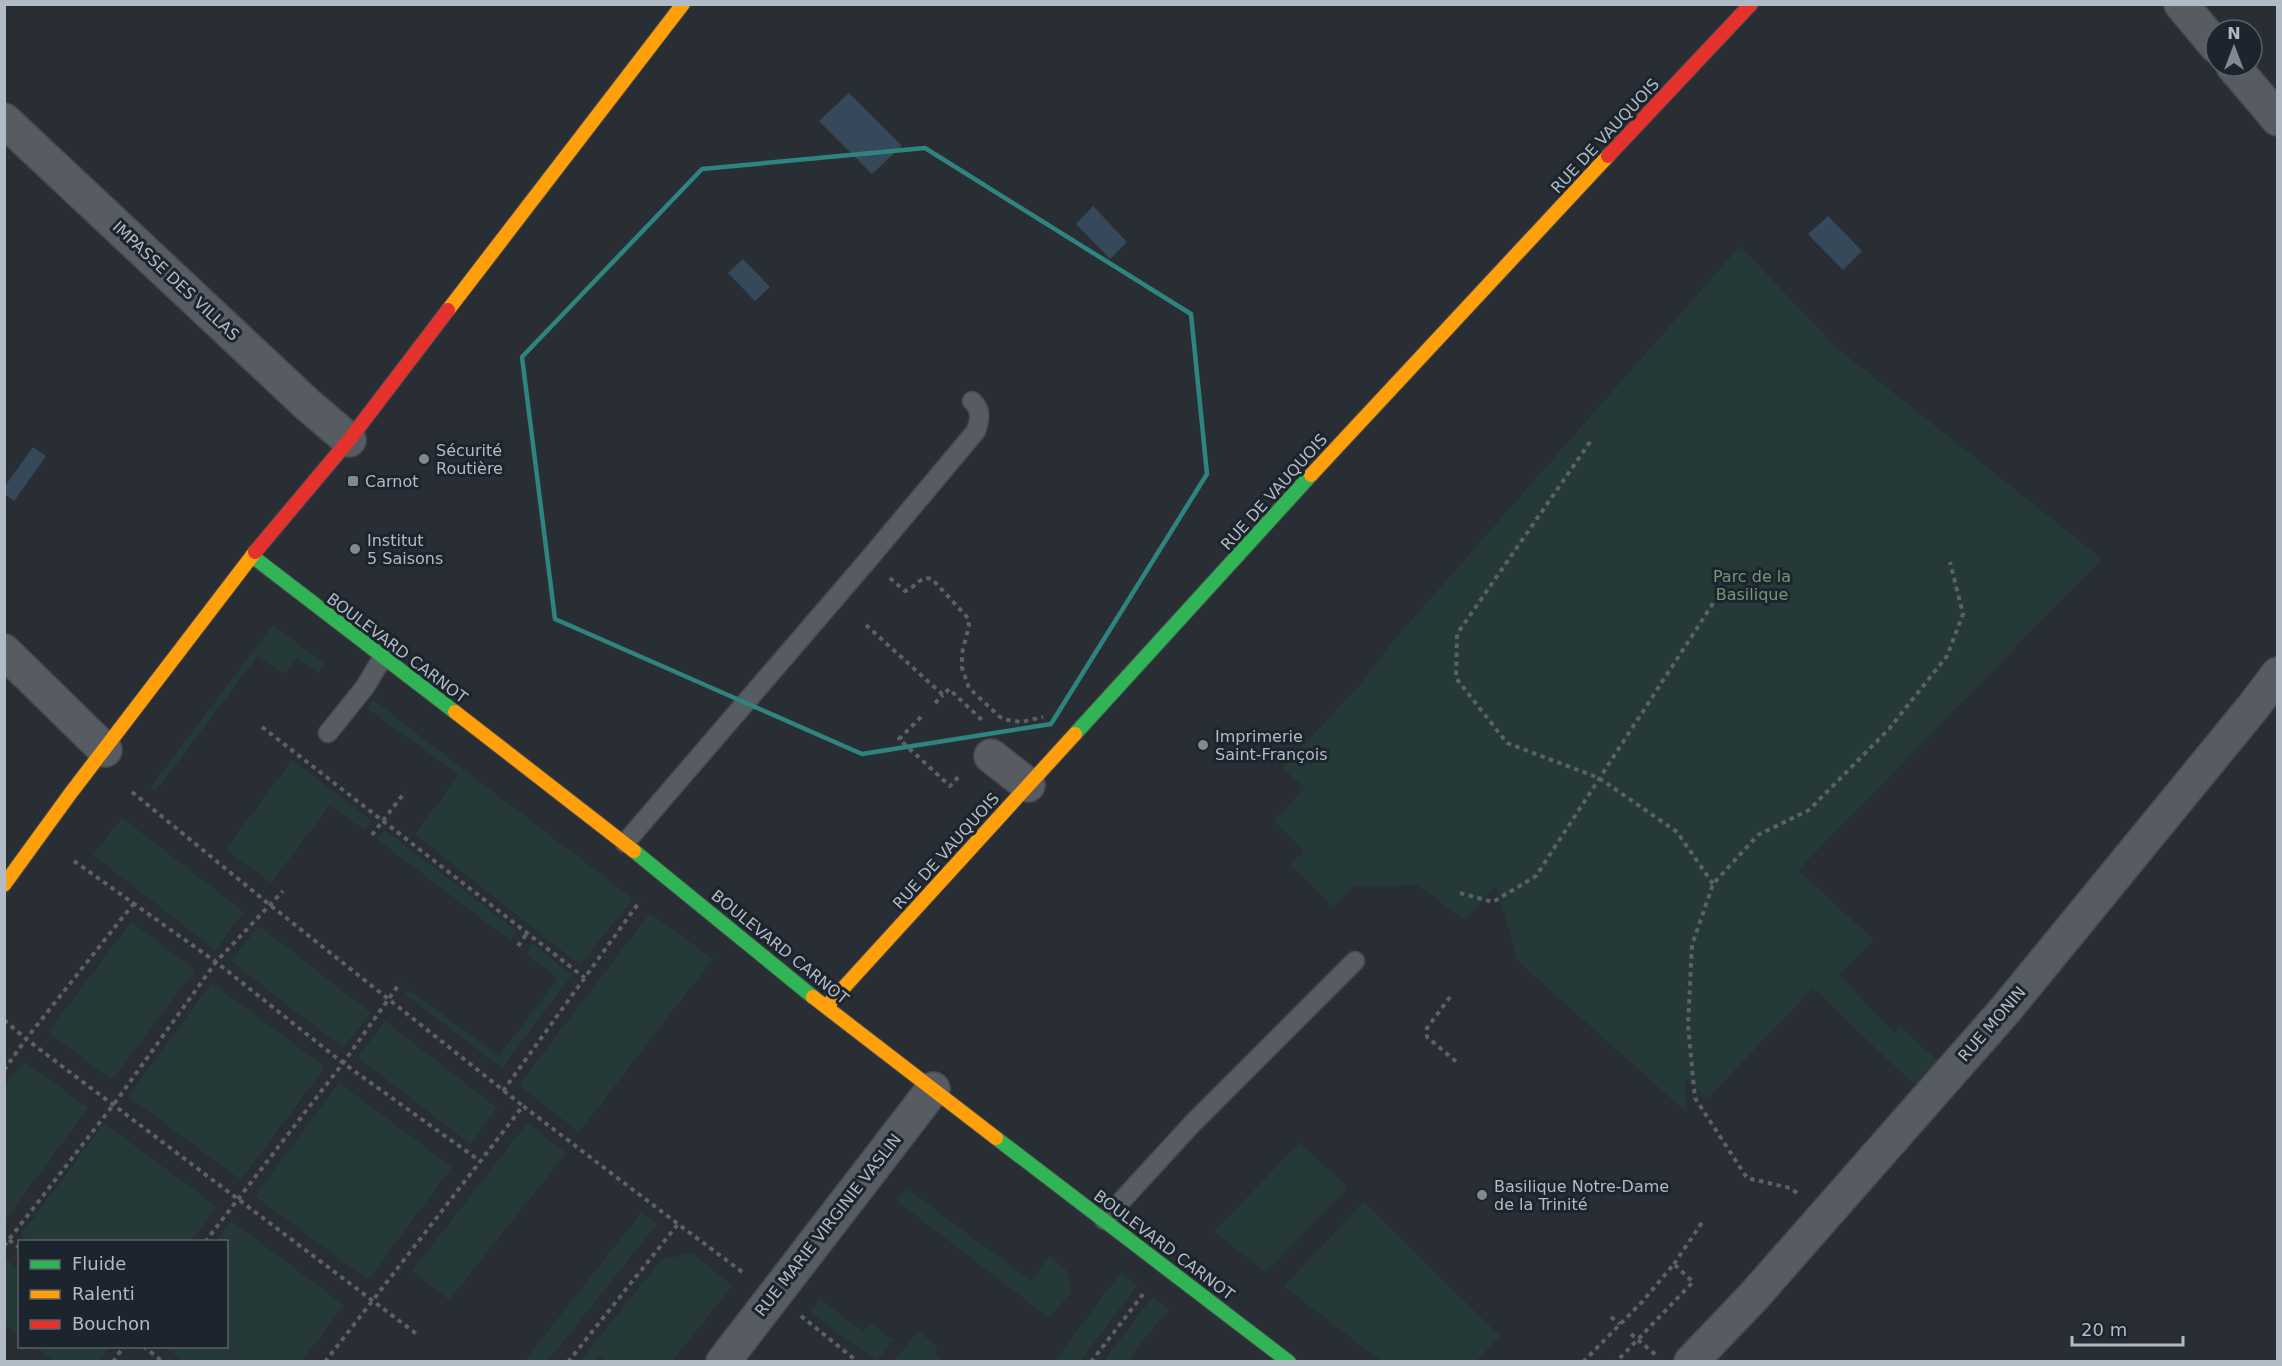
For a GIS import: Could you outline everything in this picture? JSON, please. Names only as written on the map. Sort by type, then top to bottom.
[{"type":"street","points":[[4,885],[70,794],[252,555],[349,440],[683,4]]},
{"type":"street","name":"RUE DE VAUQUOIS","points":[[826,1007],[1362,419],[1751,4]]},
{"type":"street","points":[[2181,4],[2204,32]]},
{"type":"street","points":[[2243,78],[2277,119]]},
{"type":"street","name":"IMPASSE DES VILLAS","points":[[4,120],[308,405],[349,440]]},
{"type":"street","name":"BOULEVARD CARNOT","points":[[252,555],[625,843],[826,1007],[1290,1362]]},
{"type":"street","points":[[4,651],[105,750]]},
{"type":"street","name":"RUE MONIN","points":[[1691,1362],[1755,1296],[2006,1009],[2277,674]]},
{"type":"street","points":[[991,742],[1028,785]]},
{"type":"street","name":"RUE MARIE VIRGINIE VASLIN","points":[[723,1362],[933,1089]]},
{"type":"lane","points":[[625,843],[976,431],[980,413],[972,401]]},
{"type":"lane","points":[[328,733],[365,687],[382,657]]},
{"type":"lane","points":[[1104,1220],[1192,1124],[1355,961]]},
{"type":"path","points":[[1590,442],[1457,634],[1456,678],[1507,743],[1599,778],[1677,832],[1713,884]]},
{"type":"path","points":[[868,560],[905,591],[925,577],[932,579],[963,611],[968,618],[969,626],[962,653],[964,680],[969,688],[1000,717],[1021,722],[1042,716],[1055,721],[1074,735]]},
{"type":"path","points":[[1790,1188],[1747,1178],[1695,1098],[1688,1025],[1692,945],[1713,884],[1758,835],[1809,810],[1889,729],[1947,656],[1963,614],[1950,562]]},
{"type":"path","points":[[1460,893],[1492,902],[1536,876],[1725,585]]},
{"type":"path","points":[[866,626],[943,695]]},
{"type":"path","points":[[935,703],[949,689],[991,742]]},
{"type":"path","points":[[921,717],[899,739],[950,786],[962,773]]},
{"type":"path","points":[[262,727],[585,978]]},
{"type":"path","points":[[132,792],[503,1091],[753,1280]]},
{"type":"path","points":[[372,835],[405,792]]},
{"type":"path","points":[[74,861],[216,962],[343,1063],[480,1161]]},
{"type":"path","points":[[4,1246],[114,1104],[216,962],[283,891]]},
{"type":"path","points":[[503,1091],[642,898]]},
{"type":"path","points":[[4,1070],[134,903]]},
{"type":"path","points":[[518,946],[527,933]]},
{"type":"path","points":[[207,1240],[343,1063],[400,983]]},
{"type":"path","points":[[1450,997],[1426,1028],[1427,1037],[1459,1064]]},
{"type":"path","points":[[4,1020],[418,1335]]},
{"type":"path","points":[[324,1362],[523,1106]]},
{"type":"path","points":[[1583,1362],[1674,1264],[1703,1221]]},
{"type":"path","points":[[568,1362],[678,1224]]},
{"type":"path","points":[[9,1240],[18,1247]]},
{"type":"path","points":[[1616,1362],[1693,1281],[1674,1264]]},
{"type":"path","points":[[1090,1362],[1145,1292]]},
{"type":"path","points":[[798,1314],[858,1362]]},
{"type":"path","points":[[1611,1317],[1620,1324]]},
{"type":"path","points":[[1631,1334],[1656,1356]]},
{"type":"path","points":[[113,1362],[123,1348]]},
{"type":"path","points":[[144,1348],[163,1362]]},
{"type":"highlighted area","points":[[925,148],[1191,314],[1207,474],[1051,724],[862,754],[555,619],[522,357],[702,169]]},
{"type":"green space","name":"Parc de la Basilique","points":[[1740,246],[1837,348],[2102,559],[1798,870],[1874,940],[1839,975],[1894,1033],[1900,1027],[1938,1061],[1914,1085],[1813,988],[1707,1099],[1685,1077],[1686,1112],[1518,961],[1496,886],[1464,920],[1418,885],[1353,887],[1333,907],[1290,865],[1304,851],[1274,821],[1305,789],[1283,768],[1365,679],[1390,645]]},
{"type":"green space","points":[[273,625],[325,664],[318,673],[297,657],[284,674],[258,656],[155,792],[150,788]]},
{"type":"green space","points":[[373,700],[633,899],[580,965],[415,834],[459,775],[367,708]]},
{"type":"green space","points":[[292,760],[371,820],[364,830],[330,805],[271,883],[226,849]]},
{"type":"green space","points":[[122,818],[244,912],[215,950],[93,855]]},
{"type":"green space","points":[[385,830],[517,931],[510,940],[378,840]]},
{"type":"green space","points":[[650,913],[713,959],[579,1132],[519,1085]]},
{"type":"green space","points":[[131,922],[195,970],[112,1080],[48,1032]]},
{"type":"green space","points":[[259,926],[371,1013],[343,1048],[231,961]]},
{"type":"green space","points":[[532,943],[572,975],[502,1068],[405,994],[408,989],[499,1056],[558,979],[526,953]]},
{"type":"green space","points":[[212,983],[325,1067],[241,1180],[128,1096]]},
{"type":"green space","points":[[385,1021],[497,1108],[470,1144],[358,1057]]},
{"type":"green space","points":[[24,1061],[88,1108],[6,1219],[5,1086]]},
{"type":"green space","points":[[339,1083],[452,1167],[368,1280],[255,1196]]},
{"type":"green space","points":[[104,1123],[217,1207],[192,1240],[27,1240],[21,1235]]},
{"type":"green space","points":[[527,1123],[566,1153],[449,1300],[412,1271]]},
{"type":"green space","points":[[1299,1143],[1348,1187],[1266,1272],[1214,1232]]},
{"type":"green space","points":[[907,1189],[1031,1281],[1050,1256],[1068,1272],[1071,1292],[1049,1318],[896,1200]]},
{"type":"green space","points":[[1364,1202],[1500,1336],[1476,1361],[1381,1361],[1284,1286]]},
{"type":"green space","points":[[642,1212],[657,1224],[548,1361],[526,1361],[526,1359]]},
{"type":"green space","points":[[231,1221],[344,1305],[302,1361],[185,1361],[166,1348],[228,1348],[228,1240],[217,1240]]},
{"type":"green space","points":[[692,1253],[732,1286],[672,1361],[607,1361],[598,1355],[593,1361],[580,1361],[661,1260]]},
{"type":"green space","points":[[5,1258],[18,1269],[18,1335],[5,1324]]},
{"type":"green space","points":[[1121,1272],[1137,1286],[1080,1361],[1055,1361]]},
{"type":"green space","points":[[1152,1297],[1169,1309],[1129,1358],[1133,1361],[1104,1361]]},
{"type":"green space","points":[[820,1299],[863,1332],[870,1323],[893,1340],[877,1361],[810,1312]]},
{"type":"green space","points":[[918,1331],[938,1347],[934,1353],[945,1361],[894,1361]]},
{"type":"green space","points":[[35,1348],[108,1348],[97,1362],[54,1361]]},
{"type":"water","points":[[849,93],[902,146],[872,174],[819,121]]},
{"type":"water","points":[[1093,206],[1127,242],[1110,259],[1076,224]]},
{"type":"water","points":[[1828,216],[1862,251],[1843,270],[1808,234]]},
{"type":"water","points":[[743,259],[770,287],[755,301],[728,273]]},
{"type":"water","points":[[33,447],[46,456],[14,501],[5,494],[5,486]]},
{"type":"traffic: fast","points":[[1075,734],[1311,475]]},
{"type":"traffic: fast","points":[[252,556],[455,712]]},
{"type":"traffic: fast","points":[[634,851],[813,997]]},
{"type":"traffic: fast","points":[[996,1138],[1289,1362]]},
{"type":"traffic: slow","points":[[448,310],[683,4]]},
{"type":"traffic: slow","points":[[1311,475],[1608,156]]},
{"type":"traffic: slow","points":[[4,885],[70,794],[255,552]]},
{"type":"traffic: slow","points":[[455,712],[634,851]]},
{"type":"traffic: slow","points":[[826,1007],[1075,734]]},
{"type":"traffic: slow","points":[[813,997],[996,1138]]},
{"type":"traffic: jam","points":[[1608,156],[1751,4]]},
{"type":"traffic: jam","points":[[255,552],[349,440],[448,310]]},
{"type":"place","name":"Sécurité Routière","points":[[424,459]]},
{"type":"place","name":"Carnot","points":[[353,481]]},
{"type":"place","name":"Institut 5 Saisons","points":[[355,549]]},
{"type":"place","name":"Imprimerie Saint-François","points":[[1203,745]]},
{"type":"place","name":"Basilique Notre-Dame de la Trinité","points":[[1482,1195]]}]
